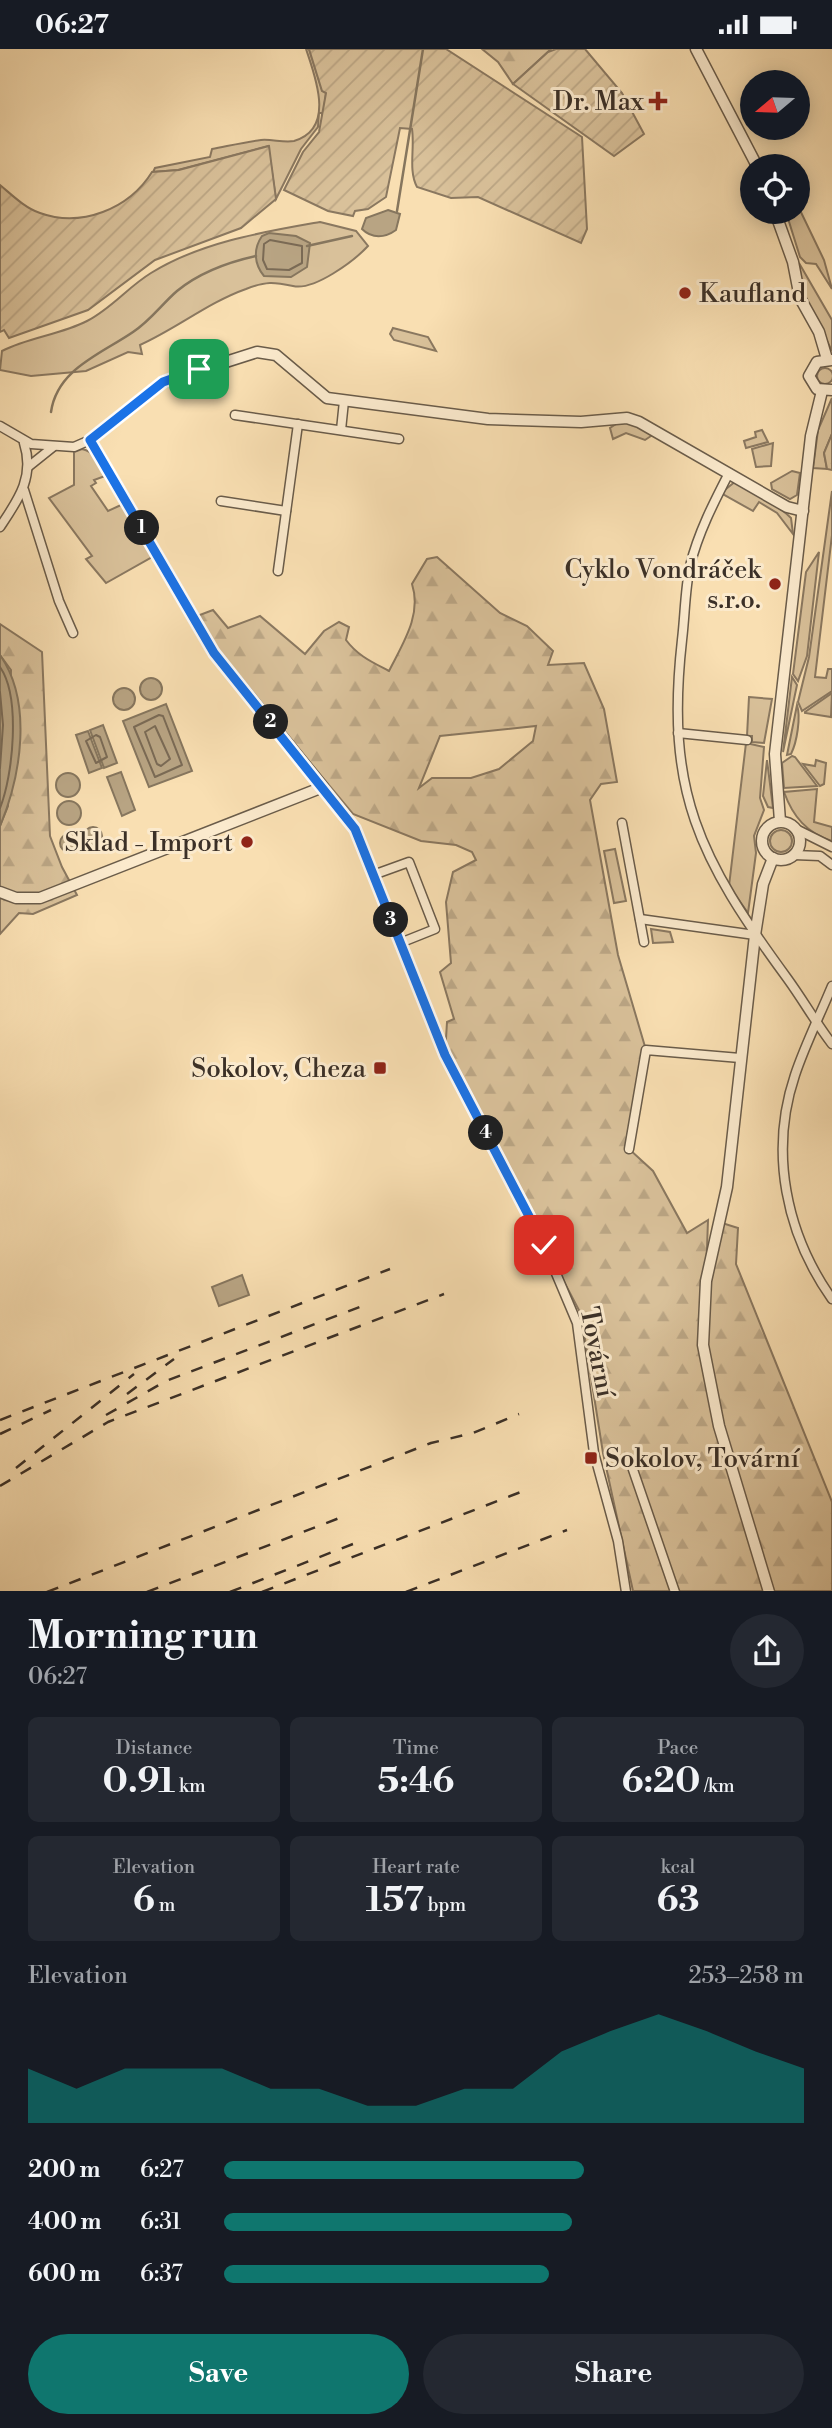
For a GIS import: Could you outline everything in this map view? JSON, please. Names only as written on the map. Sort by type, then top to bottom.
[{"type":"street","points":[[696,49],[751,154]]},
{"type":"street","points":[[779,224],[793,263],[800,297],[819,331],[830,360],[813,365],[809,376],[813,386],[827,391],[811,436],[775,754],[780,821]]},
{"type":"street","points":[[0,426],[24,443],[74,447],[90,440],[163,382],[257,352],[275,355],[319,393],[344,401],[488,419],[580,422],[627,418],[639,422],[787,507],[803,511]]},
{"type":"street","points":[[341,430],[344,401]]},
{"type":"street","points":[[235,415],[399,439]]},
{"type":"street","points":[[278,571],[298,424]]},
{"type":"street","points":[[0,892],[28,899],[55,893],[323,787],[214,653],[90,440]]},
{"type":"street","points":[[0,527],[24,490],[28,467],[24,443]]},
{"type":"street","points":[[28,467],[53,447]]},
{"type":"street","points":[[729,473],[708,514],[690,566],[677,686],[678,733],[695,825],[720,881],[832,1044]]},
{"type":"street","points":[[24,490],[59,601],[73,633]]},
{"type":"street","points":[[221,501],[286,511]]},
{"type":"street","points":[[678,733],[747,740]]},
{"type":"street","name":"Tovární","points":[[323,787],[355,829],[445,1055],[544,1245],[577,1323],[594,1453],[618,1541],[626,1591]]},
{"type":"street","points":[[832,847],[780,821],[769,826],[762,836],[764,849],[773,859],[783,860],[794,855],[832,855]]},
{"type":"street","points":[[622,823],[645,942]]},
{"type":"street","points":[[794,855],[800,839],[796,828]]},
{"type":"street","points":[[820,856],[832,865]]},
{"type":"street","points":[[769,1591],[719,1426],[703,1345],[706,1280],[727,1187],[755,935],[763,884],[773,859]]},
{"type":"street","points":[[373,875],[409,862],[435,929],[400,943]]},
{"type":"street","points":[[640,919],[755,935]]},
{"type":"street","points":[[832,986],[794,1075],[786,1122],[784,1173],[792,1223],[810,1265],[832,1299]]},
{"type":"street","points":[[629,1149],[646,1049],[740,1058]]},
{"type":"street","points":[[629,1458],[675,1591]]},
{"type":"green space","points":[[306,49],[309,49],[322,90],[326,93],[322,124],[317,87]]},
{"type":"green space","points":[[309,49],[446,49],[582,137],[587,229],[581,243],[478,197],[451,198],[417,187],[412,166],[412,129],[400,128],[386,197],[368,209],[355,211],[353,216],[328,211],[284,190],[303,152],[319,132],[326,93],[322,91]]},
{"type":"green space","points":[[482,49],[551,49],[513,84],[498,62]]},
{"type":"green space","points":[[556,49],[585,49],[622,93],[644,134],[614,156],[513,84],[548,52]]},
{"type":"green space","points":[[319,114],[318,127],[301,149],[276,199],[268,146],[178,170],[153,172],[155,168],[210,157],[212,149],[261,140],[294,141],[307,135]]},
{"type":"green space","points":[[269,146],[276,199],[241,228],[155,260],[88,310],[9,338],[4,330],[0,332],[0,185],[34,211],[56,217],[87,216],[103,212],[131,196],[152,172],[179,170]]},
{"type":"green space","points":[[320,222],[356,231],[368,246],[344,267],[312,284],[293,286],[265,283],[232,294],[140,345],[142,354],[128,352],[86,371],[31,376],[0,370],[2,351],[87,321],[170,262],[233,240]]},
{"type":"green space","points":[[790,224],[807,224],[824,260],[832,289],[816,264],[806,263],[800,257]]},
{"type":"green space","points":[[799,263],[832,320],[832,351],[803,293]]},
{"type":"green space","points":[[393,328],[428,337],[436,351],[394,340],[390,334]]},
{"type":"green space","points":[[822,368],[828,368],[833,376],[831,382],[822,384],[817,379],[817,373]]},
{"type":"green space","points":[[832,398],[832,434],[824,453],[827,469],[813,468],[818,430]]},
{"type":"green space","points":[[619,422],[630,423],[654,434],[645,440],[626,433],[613,439],[610,428]]},
{"type":"green space","points":[[762,430],[768,442],[746,448],[744,441],[756,437],[755,432]]},
{"type":"green space","points":[[832,434],[832,470],[827,469],[824,453]]},
{"type":"green space","points":[[773,443],[771,466],[756,467],[752,449]]},
{"type":"green space","points":[[82,449],[101,463],[105,476],[94,480],[96,483],[91,486],[108,511],[121,505],[130,513],[152,557],[106,583],[86,559],[92,556],[49,498],[74,485],[74,452]]},
{"type":"green space","points":[[792,471],[800,473],[797,495],[790,499],[772,489],[771,483]]},
{"type":"green space","points":[[736,481],[776,504],[791,518],[793,534],[777,513],[759,502],[753,511],[721,493]]},
{"type":"green space","points":[[832,491],[832,535],[815,677],[826,678],[828,669],[832,669],[832,691],[802,711],[798,702],[809,657]]},
{"type":"green space","points":[[819,552],[807,656],[798,681],[793,674],[806,572]]},
{"type":"green space","points":[[437,557],[500,613],[527,626],[553,651],[548,665],[584,663],[604,709],[617,782],[601,784],[590,800],[618,955],[646,1050],[629,1149],[653,1171],[687,1233],[708,1220],[706,1276],[719,1222],[738,1228],[736,1264],[832,1502],[832,1591],[633,1591],[603,1453],[581,1314],[445,1055],[447,1022],[454,1019],[440,972],[451,963],[446,902],[453,872],[476,860],[472,852],[456,845],[421,841],[353,814],[217,651],[197,616],[213,610],[228,628],[260,616],[305,654],[324,631],[339,622],[349,627],[346,640],[355,650],[389,671],[413,618],[415,607],[412,584],[427,559]],"holes":[[[536,726],[533,741],[499,769],[471,778],[432,778],[419,788],[440,736]]]},
{"type":"green space","points":[[0,624],[42,652],[50,836],[77,895],[33,914],[19,913],[0,934],[0,826],[8,806],[11,670],[0,655]]},
{"type":"green space","points":[[792,677],[797,685],[783,752]]},
{"type":"green space","points":[[832,693],[831,717],[805,713],[805,712]]},
{"type":"green space","points":[[749,697],[772,699],[764,743],[752,742],[752,736],[747,736]]},
{"type":"green space","points":[[797,705],[797,736],[791,754],[787,755]]},
{"type":"green space","points":[[746,743],[764,747],[760,798],[764,810],[754,836],[756,853],[748,913],[729,886]]},
{"type":"green space","points":[[792,756],[817,786],[784,788],[782,763]]},
{"type":"green space","points":[[767,760],[773,808],[768,807],[763,796]]},
{"type":"green space","points":[[816,760],[826,763],[824,784],[820,786],[803,764],[815,766]]},
{"type":"green space","points":[[817,789],[814,822],[832,827],[832,841],[802,823],[784,792]]},
{"type":"green space","points":[[781,830],[789,833],[792,841],[789,849],[781,852],[773,849],[770,841],[773,833]]},
{"type":"green space","points":[[615,849],[626,901],[614,903],[604,851]]},
{"type":"green space","points":[[651,929],[670,932],[673,942],[653,943]]},
{"type":"water","points":[[388,210],[400,214],[396,230],[379,236],[370,235],[362,229],[366,218]]},
{"type":"water","points":[[269,233],[296,236],[310,243],[307,267],[291,277],[264,276],[258,267],[256,251],[262,236]]},
{"type":"water","points":[[0,655],[17,695],[20,739],[14,785],[0,826]]},
{"type":"water","points":[[151,678],[161,685],[162,689],[155,699],[151,700],[141,693],[140,689],[147,679]]},
{"type":"water","points":[[124,688],[134,695],[135,699],[128,709],[124,710],[114,703],[113,699],[120,689]]},
{"type":"water","points":[[166,704],[192,771],[149,787],[123,721]]},
{"type":"water","points":[[103,725],[117,763],[104,768],[90,730]]},
{"type":"water","points":[[88,731],[102,768],[89,773],[76,735]]},
{"type":"water","points":[[121,772],[135,810],[122,816],[107,777]]},
{"type":"water","points":[[68,773],[77,776],[80,785],[77,794],[68,797],[59,794],[56,785],[59,776]]},
{"type":"water","points":[[69,801],[78,804],[81,813],[78,822],[69,825],[60,822],[57,813],[60,804]]},
{"type":"water","points":[[89,827],[97,827],[102,836],[100,843],[89,845],[84,840],[84,832]]},
{"type":"water","points":[[65,834],[73,834],[78,843],[76,850],[65,852],[60,847],[60,839]]},
{"type":"water","points":[[242,1275],[249,1295],[219,1306],[212,1287]]},
{"type":"waterway","points":[[397,211],[423,49]]},
{"type":"waterway","points":[[307,246],[352,236]]},
{"type":"waterway","points":[[51,412],[55,397],[71,374],[82,364],[139,328],[177,291],[215,269],[256,256]]},
{"type":"railway","points":[[0,1420],[390,1269]]},
{"type":"railway","points":[[0,1486],[108,1422],[444,1294]]},
{"type":"railway","points":[[106,1415],[166,1381],[370,1303]]},
{"type":"railway","points":[[127,1394],[174,1359]]},
{"type":"railway","points":[[16,1468],[134,1374]]},
{"type":"railway","points":[[0,1434],[51,1410]]},
{"type":"railway","points":[[50,1591],[431,1443],[473,1433],[519,1414]]},
{"type":"railway","points":[[265,1591],[526,1490]]},
{"type":"railway","points":[[150,1591],[342,1517]]},
{"type":"railway","points":[[409,1591],[567,1530]]},
{"type":"railway","points":[[233,1591],[358,1542]]},
{"type":"place","name":"Dr. Max","points":[[658,101]]},
{"type":"place","name":"Kaufland","points":[[685,293]]},
{"type":"place","name":"Cyklo Vondráček s.r.o.","points":[[775,584]]},
{"type":"place","name":"Sklad - Import","points":[[247,842]]},
{"type":"place","name":"Sokolov, Cheza","points":[[380,1068]]},
{"type":"place","name":"Sokolov, Tovární","points":[[591,1458]]},
{"type":"route","points":[[199,369],[163,382],[90,440],[214,653],[355,829],[445,1055],[544,1245]]}]
